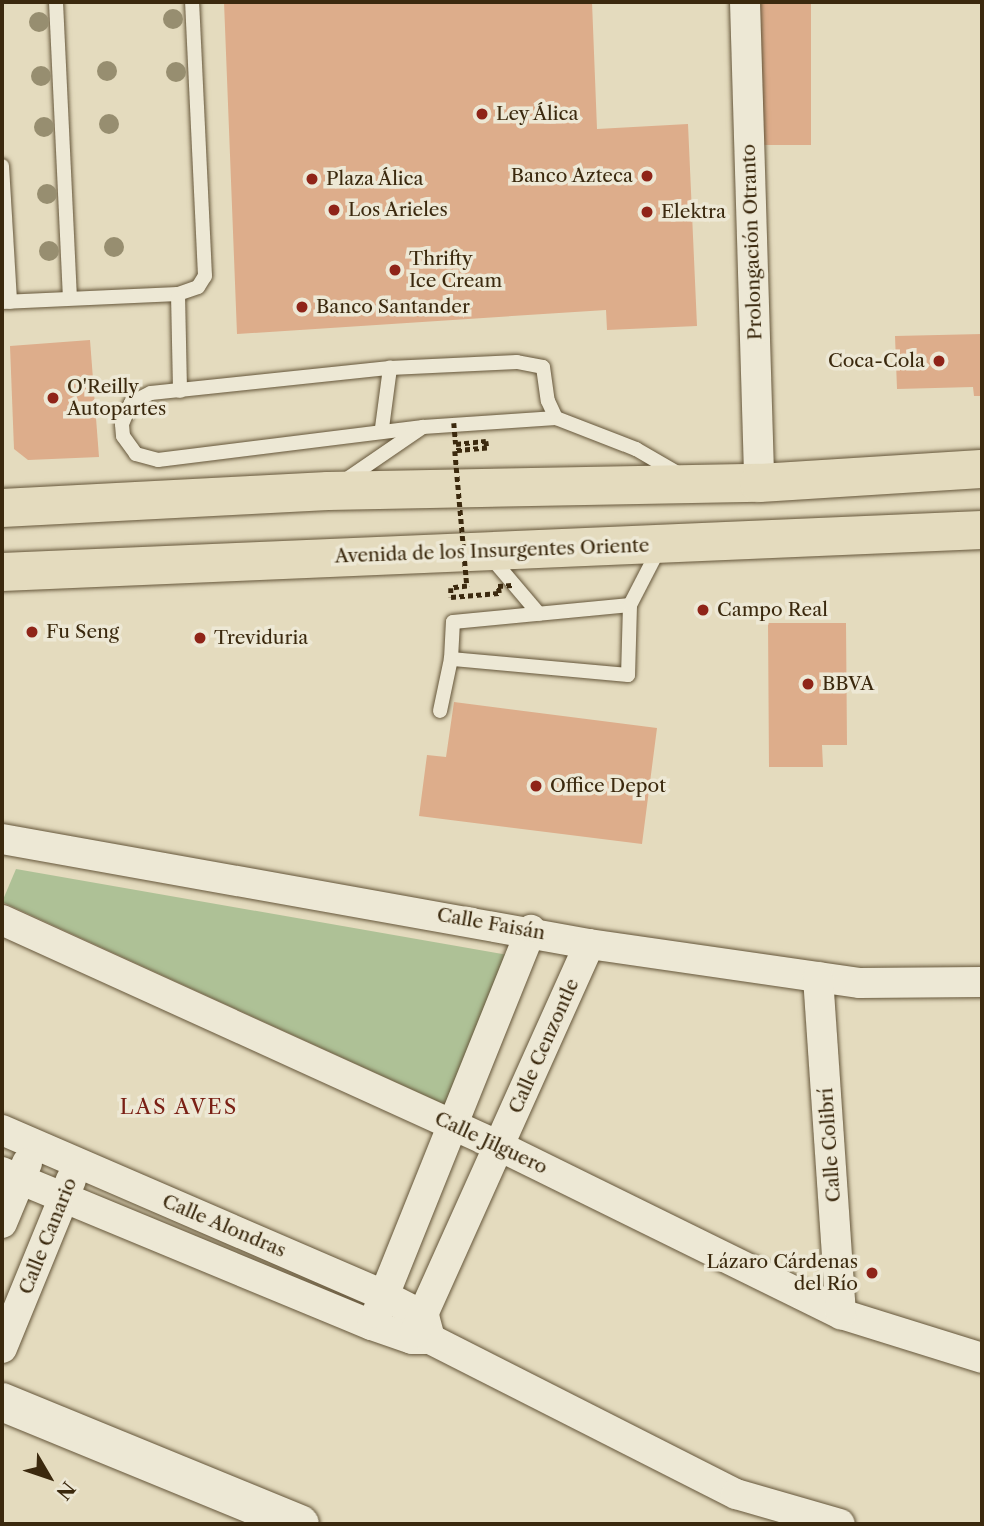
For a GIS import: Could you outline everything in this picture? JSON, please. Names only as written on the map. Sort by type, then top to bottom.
[{"type":"highway","points":[[2,508],[328,491],[759,483],[982,469]]},
{"type":"highway","name":"Avenida de los Insurgentes Oriente","points":[[2,572],[484,548],[661,546],[982,530]]},
{"type":"main road","points":[[2,1402],[300,1524]]},
{"type":"street","name":"Prolongación Otranto","points":[[745,2],[759,483]]},
{"type":"street","name":"Calle Faisán","points":[[2,839],[531,930],[589,944],[860,983],[982,982]]},
{"type":"street","name":"Calle Jilguero","points":[[2,920],[499,1146],[841,1314],[982,1358]]},
{"type":"street","points":[[372,1325],[531,930]]},
{"type":"street","name":"Calle Cenzontle","points":[[422,1331],[499,1146],[589,944]]},
{"type":"street","name":"Calle Colibrí","points":[[818,977],[841,1314]]},
{"type":"street","name":"Calle Alondras","points":[[2,1130],[385,1296],[422,1331],[736,1494],[840,1524]]},
{"type":"street","points":[[2,1223],[11,1176],[35,1143]]},
{"type":"street","name":"Calle Canario","points":[[2,1348],[77,1162]]},
{"type":"street","name":"Calle Alondras","points":[[11,1176],[372,1325],[422,1331]]},
{"type":"lane","points":[[56,2],[70,298]]},
{"type":"lane","points":[[2,166],[6,302],[178,294],[198,287],[205,276],[192,2]]},
{"type":"lane","points":[[178,294],[180,391]]},
{"type":"lane","points":[[556,418],[548,401],[546,375],[537,362],[390,368],[151,393],[131,403],[124,413],[123,436],[136,454],[158,460],[382,428],[556,418],[636,449],[698,484]]},
{"type":"lane","points":[[382,428],[390,368]]},
{"type":"lane","points":[[328,491],[423,427]]},
{"type":"lane","points":[[451,659],[628,675],[630,605],[661,546]]},
{"type":"lane","points":[[484,548],[512,585],[539,614]]},
{"type":"lane","points":[[440,711],[451,659],[453,622],[630,605]]},
{"type":"path","points":[[454,423],[456,444],[486,441],[487,448],[455,451],[467,586],[451,588],[451,597],[499,593],[499,586],[512,585]]},
{"type":"green space","points":[[16,869],[508,955],[446,1105],[2,902]]},
{"type":"building","points":[[224,2],[592,2],[597,129],[688,124],[697,326],[607,330],[606,310],[237,334]]},
{"type":"building","points":[[760,2],[811,2],[811,145],[760,145]]},
{"type":"building","name":"Coca-Cola","points":[[982,334],[982,396],[974,396],[973,387],[897,389],[895,336]]},
{"type":"building","name":"O'Reilly Autopartes","points":[[90,340],[99,457],[28,460],[14,449],[10,346]]},
{"type":"building","name":"BBVA","points":[[768,623],[846,623],[847,745],[822,745],[823,767],[769,767]]},
{"type":"building","name":"Office Depot","points":[[454,702],[657,728],[642,844],[419,816],[427,755],[446,757]]},
{"type":"place","name":"Ley Álica","points":[[482,114]]},
{"type":"place","name":"Banco Azteca","points":[[647,176]]},
{"type":"place","name":"Plaza Álica","points":[[312,179]]},
{"type":"place","name":"Los Arieles","points":[[334,210]]},
{"type":"place","name":"Elektra","points":[[647,212]]},
{"type":"place","name":"Thrifty Ice Cream","points":[[395,270]]},
{"type":"place","name":"Banco Santander","points":[[302,307]]},
{"type":"place","name":"Coca-Cola","points":[[939,361]]},
{"type":"place","name":"O'Reilly Autopartes","points":[[53,398]]},
{"type":"place","name":"Campo Real","points":[[703,610]]},
{"type":"place","name":"Fu Seng","points":[[32,632]]},
{"type":"place","name":"Treviduria","points":[[200,638]]},
{"type":"place","name":"BBVA","points":[[808,684]]},
{"type":"place","name":"Office Depot","points":[[536,786]]},
{"type":"place","name":"Lázaro Cárdenas del Río","points":[[872,1273]]},
{"type":"district","name":"LAS AVES","points":[[179,1107]]}]
